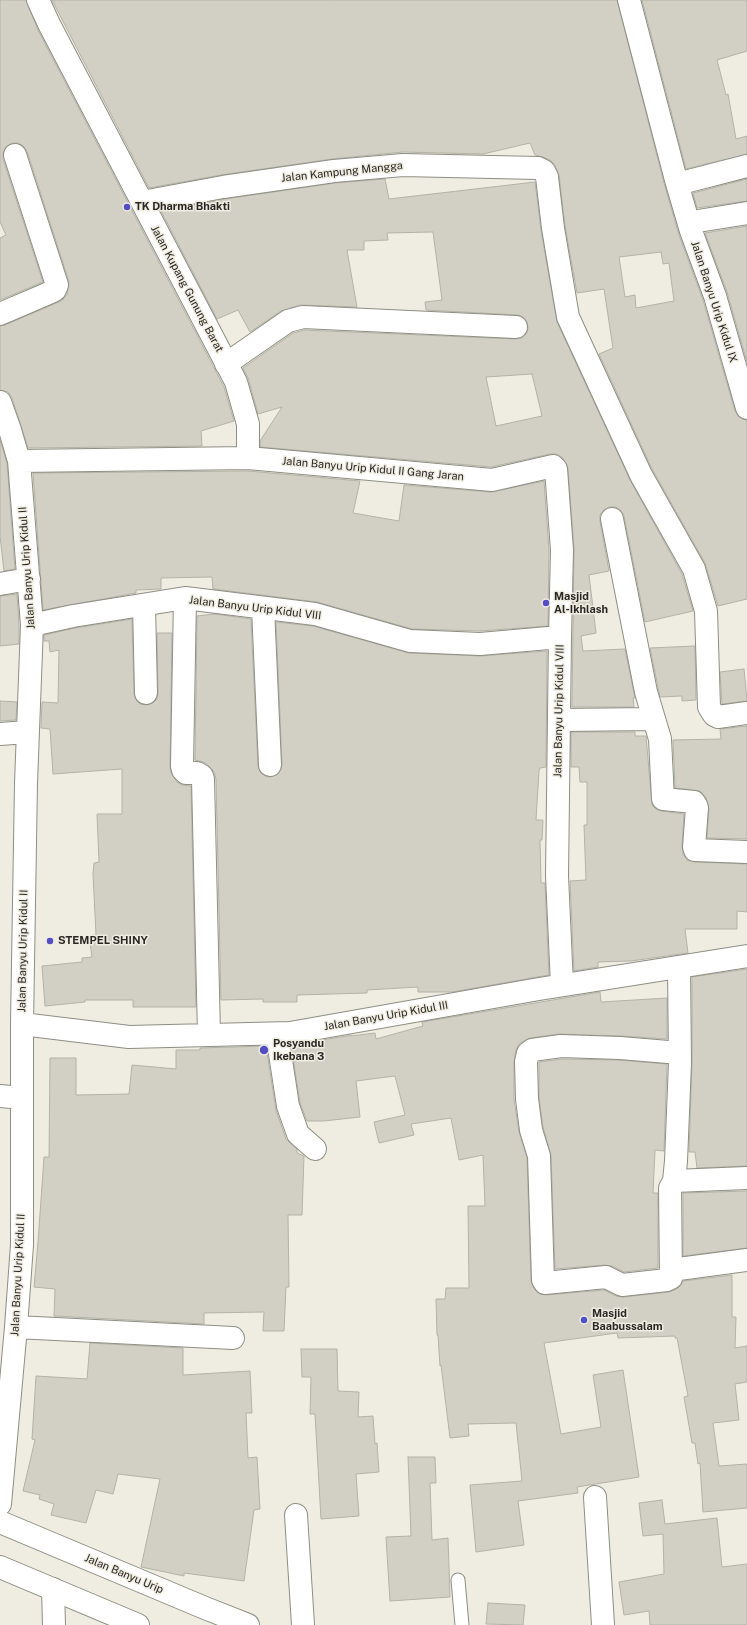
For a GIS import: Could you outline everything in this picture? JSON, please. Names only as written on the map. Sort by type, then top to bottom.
[{"type":"street","name":"Jalan Kupang Gunung Barat","points":[[38,0],[49,24],[236,382],[248,424],[248,458]]},
{"type":"street","name":"Jalan Banyu Urip Kidul IX","points":[[629,0],[676,180],[695,226],[747,408]]},
{"type":"street","points":[[0,314],[55,290],[57,285],[15,155]]},
{"type":"street","name":"Jalan Kampung Mangga","points":[[142,202],[245,184],[334,171],[403,164],[538,168],[544,171],[547,178],[553,228],[568,317],[641,475],[694,569],[706,611],[709,707],[714,715],[718,717],[747,713]]},
{"type":"street","points":[[676,180],[681,182],[747,166]]},
{"type":"street","points":[[695,226],[747,213]]},
{"type":"street","points":[[226,364],[288,321],[303,317],[516,327]]},
{"type":"street","name":"Jalan Banyu Urip Kidul II","points":[[0,402],[19,461],[32,625],[27,732],[22,1024],[22,1245],[0,1504]]},
{"type":"street","name":"Jalan Banyu Urip Kidul II Gang Jaran","points":[[19,461],[248,458],[492,480],[553,466],[556,469],[562,550],[560,637]]},
{"type":"street","points":[[612,519],[646,692],[660,739],[663,799],[694,802],[696,805],[695,850],[747,852]]},
{"type":"street","points":[[0,584],[29,579]]},
{"type":"street","points":[[185,598],[182,766],[183,770],[186,772],[197,773],[202,776],[203,780],[209,1035]]},
{"type":"street","name":"Jalan Banyu Urip Kidul VIII","points":[[32,625],[185,598],[315,614],[410,641],[480,644],[560,637],[557,876],[562,985]]},
{"type":"street","points":[[144,605],[146,693]]},
{"type":"street","points":[[263,608],[270,765]]},
{"type":"street","points":[[559,720],[654,719]]},
{"type":"street","points":[[0,734],[27,732]]},
{"type":"street","name":"Jalan Banyu Urip Kidul III","points":[[22,1024],[129,1037],[290,1033],[562,985],[747,956]]},
{"type":"street","points":[[679,967],[680,1054],[674,1181],[670,1188],[671,1278],[667,1280],[622,1285],[606,1277],[545,1283],[538,1156],[531,1130],[527,1099],[526,1062],[528,1053],[532,1050],[561,1046],[620,1048],[680,1054]]},
{"type":"street","points":[[277,1034],[288,1106],[298,1134],[315,1149]]},
{"type":"street","points":[[0,1096],[22,1098]]},
{"type":"street","points":[[674,1181],[747,1178]]},
{"type":"street","points":[[671,1270],[747,1260]]},
{"type":"street","points":[[16,1328],[233,1338]]},
{"type":"street","points":[[595,1497],[604,1625]]},
{"type":"street","points":[[296,1515],[303,1625]]},
{"type":"street","name":"Jalan Banyu Urip","points":[[0,1522],[248,1625]]},
{"type":"street","points":[[0,1567],[138,1625]]},
{"type":"street","points":[[53,1589],[54,1625]]},
{"type":"lane","points":[[458,1580],[462,1625]]},
{"type":"building","points":[[0,0],[26,0],[38,30],[224,387],[234,421],[201,431],[202,446],[28,448],[12,398],[8,392],[0,390],[0,326],[61,301],[67,295],[69,282],[27,151],[18,143],[12,143],[6,147],[3,153],[3,159],[43,282],[0,300],[0,238],[6,235],[0,222]]},
{"type":"building","points":[[52,0],[617,0],[664,183],[679,235],[703,300],[735,411],[739,417],[747,420],[747,599],[718,606],[705,563],[652,469],[599,354],[613,348],[604,289],[577,293],[565,226],[559,175],[555,165],[550,160],[535,155],[530,143],[483,154],[403,152],[332,159],[221,175],[149,188]],"holes":[[[661,252],[663,264],[669,263],[674,301],[636,308],[635,295],[625,297],[619,257]]]},
{"type":"building","points":[[642,0],[747,0],[747,51],[717,60],[726,95],[728,94],[736,139],[747,136],[747,154],[686,169]]},
{"type":"building","points":[[385,179],[389,199],[535,182],[541,230],[557,322],[630,480],[682,574],[693,611],[645,622],[624,516],[616,507],[609,507],[604,510],[600,515],[600,521],[609,571],[589,575],[596,633],[581,636],[583,651],[625,649],[635,698],[633,698],[634,707],[572,707],[574,549],[568,468],[562,457],[556,454],[550,454],[491,467],[260,447],[260,441],[282,407],[258,414],[248,378],[243,368],[293,333],[304,330],[515,339],[522,338],[527,333],[527,322],[523,317],[517,315],[426,310],[425,302],[442,300],[433,232],[387,233],[388,240],[364,241],[364,250],[347,250],[357,307],[300,305],[281,311],[250,332],[238,310],[217,319],[161,211],[225,199],[335,183]],"holes":[[[532,374],[542,416],[496,426],[486,377]]]},
{"type":"building","points":[[747,179],[747,201],[697,208],[693,193]]},
{"type":"building","points":[[747,226],[747,362],[727,292],[705,233]]},
{"type":"building","points":[[0,440],[7,463],[15,569],[4,571],[0,536]]},
{"type":"building","points":[[248,471],[360,481],[353,513],[399,521],[404,485],[491,492],[544,481],[549,550],[548,626],[480,631],[412,629],[317,602],[213,589],[212,577],[161,578],[161,589],[136,590],[136,593],[43,610],[33,473]]},
{"type":"building","points":[[17,594],[19,644],[0,646],[0,596]]},
{"type":"building","points":[[215,614],[251,619],[258,766],[260,772],[265,776],[270,777],[277,775],[281,770],[282,764],[276,622],[313,626],[409,653],[480,656],[547,651],[546,767],[540,768],[539,771],[536,820],[543,820],[542,840],[540,840],[541,883],[545,883],[549,975],[452,992],[418,992],[418,987],[367,990],[367,993],[297,995],[297,1002],[263,1002],[263,999],[221,1000],[216,779],[214,772],[208,765],[195,760],[197,616]]},
{"type":"building","points":[[132,619],[134,693],[136,700],[140,704],[147,705],[153,703],[157,699],[157,633],[172,633],[170,766],[171,773],[177,782],[182,785],[191,786],[196,1007],[133,1007],[133,1000],[85,1000],[85,1002],[45,1006],[42,966],[82,962],[82,958],[92,957],[89,936],[96,935],[93,874],[94,863],[99,862],[97,814],[122,814],[122,769],[53,774],[50,729],[41,728],[42,702],[58,703],[59,650],[50,652],[49,641],[44,641],[44,635],[75,628]]},
{"type":"building","points":[[695,646],[696,700],[682,701],[682,696],[660,697],[650,648]]},
{"type":"building","points":[[744,669],[747,701],[722,704],[720,672]]},
{"type":"building","points":[[0,701],[17,702],[16,720],[0,721]]},
{"type":"building","points":[[747,726],[747,839],[707,838],[709,809],[706,798],[700,791],[675,788],[673,740],[721,739],[720,729]]},
{"type":"building","points":[[571,732],[635,732],[635,736],[646,736],[652,805],[661,811],[684,814],[682,846],[683,854],[687,860],[695,862],[747,864],[747,912],[737,911],[737,929],[685,929],[688,953],[631,961],[598,962],[598,967],[574,971],[570,881],[586,880],[584,825],[587,825],[587,782],[580,782],[579,767],[571,767]]},
{"type":"building","points":[[747,969],[747,1166],[697,1168],[695,1152],[689,1152],[692,1063],[692,977]]},
{"type":"building","points":[[600,992],[601,1002],[667,998],[667,1039],[559,1034],[530,1038],[520,1043],[516,1050],[514,1062],[514,1099],[519,1132],[527,1158],[531,1281],[535,1290],[540,1294],[546,1295],[604,1290],[616,1296],[623,1297],[669,1292],[677,1289],[683,1281],[732,1275],[732,1317],[736,1317],[735,1348],[747,1346],[747,1382],[735,1384],[739,1420],[713,1423],[719,1466],[747,1464],[747,1508],[703,1512],[700,1463],[698,1464],[695,1443],[692,1443],[684,1397],[688,1396],[677,1338],[675,1338],[675,1336],[618,1338],[617,1333],[544,1343],[561,1434],[601,1427],[593,1375],[623,1370],[639,1477],[577,1487],[578,1493],[518,1501],[524,1545],[476,1552],[470,1485],[522,1481],[516,1423],[468,1424],[469,1436],[450,1438],[441,1365],[440,1366],[436,1299],[445,1299],[446,1288],[469,1288],[468,1206],[485,1206],[483,1155],[459,1160],[451,1118],[411,1124],[414,1135],[379,1143],[374,1122],[405,1115],[395,1076],[356,1081],[360,1117],[324,1121],[307,1121],[300,1103],[291,1045],[351,1035],[375,1033],[376,1039],[423,1026],[422,1022]]},
{"type":"building","points":[[266,1046],[276,1110],[286,1139],[297,1149],[297,1153],[304,1156],[302,1215],[288,1215],[289,1287],[286,1287],[284,1331],[263,1331],[264,1312],[204,1313],[204,1324],[54,1316],[55,1289],[34,1287],[44,1157],[49,1157],[50,1058],[76,1058],[76,1095],[129,1094],[132,1065],[176,1069],[176,1050]]},
{"type":"building","points":[[562,1059],[619,1060],[667,1064],[664,1151],[655,1150],[653,1193],[658,1193],[658,1268],[624,1272],[612,1266],[605,1265],[555,1269],[551,1156],[543,1127],[539,1098],[539,1062]]},
{"type":"building","points":[[747,1191],[747,1248],[683,1256],[683,1193]]},
{"type":"building","points":[[90,1343],[183,1348],[183,1375],[250,1371],[252,1413],[246,1413],[248,1458],[257,1457],[260,1509],[254,1510],[244,1581],[184,1573],[184,1576],[141,1567],[160,1479],[118,1474],[113,1494],[96,1490],[86,1523],[51,1515],[54,1504],[39,1499],[40,1495],[23,1491],[35,1440],[32,1439],[36,1376],[87,1379]]},
{"type":"building","points":[[301,1349],[337,1349],[338,1391],[359,1392],[358,1417],[373,1416],[379,1472],[356,1474],[359,1516],[321,1519],[315,1414],[310,1414],[311,1377],[302,1377]]},
{"type":"building","points":[[408,1457],[435,1457],[436,1483],[430,1483],[432,1540],[448,1538],[450,1597],[390,1601],[386,1537],[411,1536]]},
{"type":"building","points":[[662,1500],[665,1524],[717,1518],[722,1567],[747,1564],[747,1625],[650,1625],[649,1611],[624,1615],[619,1582],[664,1574],[663,1534],[643,1536],[639,1503]]},
{"type":"building","points":[[488,1603],[525,1605],[523,1625],[486,1624]]},
{"type":"place","name":"TK Dharma Bhakti","points":[[127,207]]},
{"type":"place","name":"Masjid Al-Ikhlash","points":[[546,603]]},
{"type":"place","name":"STEMPEL SHINY","points":[[50,941]]},
{"type":"place","name":"Posyandu Ikebana 3","points":[[264,1050]]},
{"type":"place","name":"Masjid Baabussalam","points":[[584,1320]]}]
